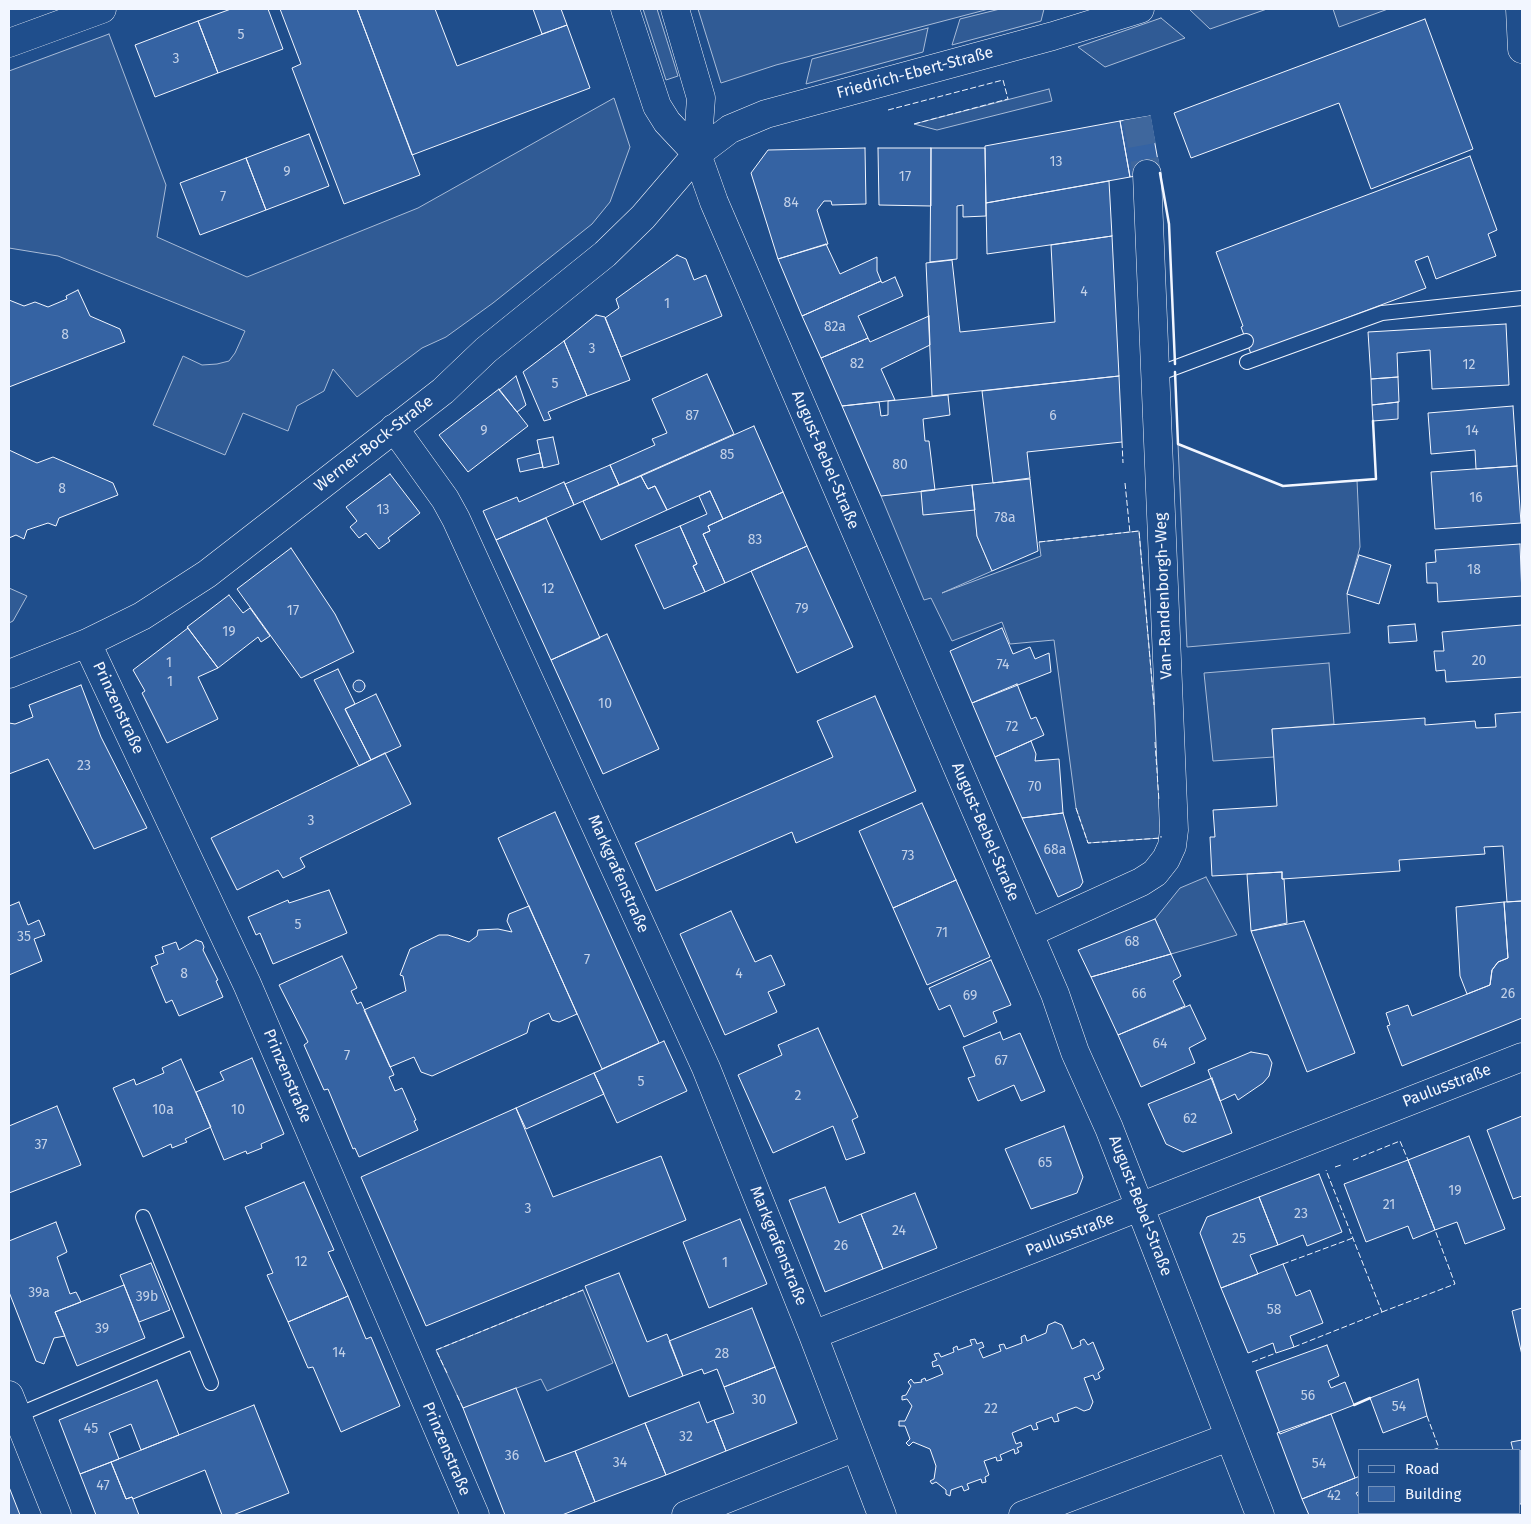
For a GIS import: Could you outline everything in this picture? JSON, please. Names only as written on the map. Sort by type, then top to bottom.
[{"type":"street","points":[[9,44],[102,9]]},
{"type":"street","name":"August-Bebel-Straße","points":[[625,9],[657,106],[667,122],[697,154],[722,222],[1055,994],[1075,1052],[1109,1128],[1141,1207],[1260,1515]]},
{"type":"street","name":"August-Bebel-Straße","points":[[675,9],[701,98],[697,154]]},
{"type":"street","name":"Friedrich-Ebert-Straße","points":[[697,154],[730,129],[766,114],[1052,36],[1140,9]]},
{"type":"street","points":[[1520,9],[1522,49]]},
{"type":"street","name":"Werner-Bock-Straße","points":[[9,674],[87,643],[142,616],[207,574],[443,391],[486,350],[619,242],[697,154]]},
{"type":"street","name":"Van-Randenborgh-Weg","points":[[1029,933],[1141,882],[1155,873],[1166,859],[1172,846],[1174,830],[1147,174]]},
{"type":"street","name":"Markgrafenstraße","points":[[394,428],[445,499],[456,518],[706,1068],[814,1335]]},
{"type":"street","name":"Prinzenstraße","points":[[87,643],[247,984],[474,1515]]},
{"type":"street","name":"Paulusstraße","points":[[814,1335],[1522,1057]]},
{"type":"street","points":[[814,1335],[882,1515]]},
{"type":"street","points":[[11,1409],[57,1515]]},
{"type":"street","points":[[1022,1515],[1230,1436]]},
{"type":"street","points":[[686,1515],[856,1447]]},
{"type":"lane","points":[[1247,362],[1382,313],[1408,308],[1522,298]]},
{"type":"lane","points":[[1155,376],[1246,341]]},
{"type":"lane","points":[[143,1217],[212,1384]]},
{"type":"lane","points":[[11,1409],[194,1341]]},
{"type":"shaded area","points":[[643,9],[657,9],[678,76],[666,80]]},
{"type":"shaded area","points":[[698,9],[989,9],[776,65],[721,83]]},
{"type":"shaded area","points":[[1000,9],[1044,9],[1041,21],[952,45],[960,19]]},
{"type":"shaded area","points":[[1189,9],[1267,9],[1210,29]]},
{"type":"shaded area","points":[[1333,9],[1388,9],[1339,27]]},
{"type":"shaded area","points":[[1161,18],[1185,38],[1105,67],[1078,47]]},
{"type":"shaded area","points":[[928,28],[923,52],[806,84],[812,59]]},
{"type":"shaded area","points":[[109,34],[166,185],[157,237],[247,277],[418,208],[614,98],[630,147],[610,202],[592,224],[493,303],[446,337],[422,348],[357,397],[333,369],[324,391],[297,406],[288,431],[243,413],[225,455],[153,425],[183,356],[202,365],[229,361],[235,353],[245,331],[58,256],[9,248],[9,71]]},
{"type":"shaded area","points":[[1049,89],[1052,101],[937,130],[914,124]]},
{"type":"shaded area","points":[[1178,444],[1283,486],[1357,480],[1360,547],[1347,594],[1350,633],[1187,647]]},
{"type":"shaded area","points":[[921,491],[975,510],[977,536],[992,571],[942,593],[1041,556],[1039,542],[1139,531],[1154,705],[1161,838],[1088,843],[1076,808],[1054,640],[1010,644],[1002,622],[952,641],[931,598],[924,600],[881,496]]},
{"type":"shaded area","points":[[9,588],[27,596],[13,621],[9,623]]},
{"type":"shaded area","points":[[1329,663],[1334,724],[1272,729],[1274,757],[1213,761],[1204,673]]},
{"type":"shaded area","points":[[1206,877],[1237,935],[1171,954],[1155,919],[1180,888]]},
{"type":"shaded area","points":[[583,1290],[613,1363],[547,1391],[541,1379],[463,1408],[436,1350]]},
{"type":"building","points":[[231,9],[268,9],[283,49],[218,73],[198,21]]},
{"type":"building","points":[[280,9],[357,9],[420,175],[344,204],[292,68],[301,64]]},
{"type":"building","points":[[357,9],[435,9],[457,66],[567,25],[590,88],[412,155]]},
{"type":"building","points":[[533,9],[561,9],[567,25],[542,34]]},
{"type":"building","points":[[1425,19],[1473,149],[1371,189],[1339,103],[1191,158],[1174,113]]},
{"type":"building","points":[[198,21],[218,73],[155,97],[135,45]]},
{"type":"building","points":[[1150,116],[1160,172],[1130,177],[1120,121]]},
{"type":"building","points":[[1120,121],[1130,177],[986,203],[985,146]]},
{"type":"building","points":[[309,134],[329,186],[266,210],[246,158]]},
{"type":"building","points":[[865,148],[866,204],[832,205],[831,201],[824,201],[817,210],[828,244],[778,259],[751,173],[768,150]]},
{"type":"building","points":[[878,148],[931,148],[931,206],[879,205]]},
{"type":"building","points":[[931,148],[985,148],[986,216],[963,217],[963,205],[957,206],[957,259],[930,262]]},
{"type":"building","points":[[1470,156],[1497,230],[1488,234],[1496,256],[1436,279],[1428,256],[1415,261],[1426,288],[1251,354],[1241,327],[1243,326],[1216,252]]},
{"type":"building","points":[[246,158],[266,210],[200,235],[180,183]]},
{"type":"building","points":[[1109,181],[1112,236],[987,254],[986,203]]},
{"type":"building","points":[[1112,236],[1119,376],[932,396],[926,263],[952,260],[960,332],[1055,322],[1051,245]]},
{"type":"building","points":[[826,244],[840,274],[877,257],[877,271],[881,281],[802,316],[778,259]]},
{"type":"building","points":[[677,255],[686,259],[694,280],[706,275],[722,316],[621,357],[605,318],[619,308],[616,299]]},
{"type":"building","points":[[895,277],[903,296],[858,316],[868,338],[821,358],[802,316],[881,281],[882,283]]},
{"type":"building","points":[[78,290],[90,316],[120,329],[125,342],[9,387],[9,300],[24,306],[35,302],[48,307],[67,299],[66,296]]},
{"type":"building","points":[[596,315],[605,317],[630,380],[587,396],[564,341]]},
{"type":"building","points":[[929,316],[930,345],[881,369],[895,400],[842,406],[821,358],[868,338],[870,342]]},
{"type":"building","points":[[1506,324],[1509,385],[1432,389],[1430,350],[1397,353],[1398,377],[1371,379],[1368,332]]},
{"type":"building","points":[[564,341],[587,396],[548,412],[551,419],[544,421],[523,372]]},
{"type":"building","points":[[707,374],[734,434],[619,485],[610,465],[655,445],[652,439],[667,433],[652,399]]},
{"type":"building","points":[[516,376],[526,405],[517,412],[499,390]]},
{"type":"building","points":[[1119,376],[1122,442],[1027,452],[1030,478],[993,483],[982,391]]},
{"type":"building","points":[[1398,377],[1399,402],[1372,405],[1371,379]]},
{"type":"building","points":[[499,389],[528,426],[468,472],[439,435]]},
{"type":"building","points":[[948,395],[950,415],[923,419],[925,441],[929,441],[935,490],[881,496],[842,406],[879,402],[881,416],[888,415],[888,401]]},
{"type":"building","points":[[1398,402],[1398,419],[1373,421],[1372,405]]},
{"type":"building","points":[[1513,406],[1517,466],[1476,469],[1475,450],[1431,454],[1428,413]]},
{"type":"building","points":[[754,426],[783,492],[723,519],[710,491],[667,510],[655,486],[648,489],[641,476]]},
{"type":"building","points":[[553,437],[559,464],[543,468],[537,440]]},
{"type":"building","points":[[9,450],[37,463],[53,457],[113,483],[118,495],[59,518],[56,526],[48,523],[27,530],[24,539],[16,535],[9,538]]},
{"type":"building","points":[[540,453],[543,467],[520,472],[517,459]]},
{"type":"building","points":[[610,465],[619,485],[574,505],[565,484]]},
{"type":"building","points":[[1517,466],[1521,523],[1435,529],[1431,472]]},
{"type":"building","points":[[390,474],[420,513],[388,538],[390,541],[379,549],[366,533],[359,538],[350,527],[357,521],[346,507]]},
{"type":"building","points":[[641,476],[648,489],[655,486],[667,510],[601,540],[583,501]]},
{"type":"building","points":[[1030,479],[1038,551],[992,571],[977,536],[972,485]]},
{"type":"building","points":[[564,482],[574,505],[496,540],[483,511],[517,497],[519,502]]},
{"type":"building","points":[[972,485],[975,510],[923,515],[921,491]]},
{"type":"building","points":[[710,491],[723,519],[708,526],[710,531],[703,534],[725,583],[705,592],[693,566],[697,564],[680,526],[707,514],[699,496]]},
{"type":"building","points":[[783,492],[807,546],[725,583],[703,534],[710,531],[708,526]]},
{"type":"building","points":[[546,518],[600,638],[551,660],[496,540]]},
{"type":"building","points":[[680,526],[697,564],[693,566],[705,592],[664,609],[635,545]]},
{"type":"building","points":[[1520,544],[1522,596],[1438,602],[1437,583],[1427,583],[1426,563],[1436,562],[1435,550]]},
{"type":"building","points":[[807,546],[853,647],[797,673],[751,571]]},
{"type":"building","points":[[291,548],[335,614],[354,652],[301,678],[237,589]]},
{"type":"building","points":[[1359,555],[1391,565],[1379,604],[1347,594]]},
{"type":"building","points":[[229,595],[243,613],[250,608],[270,636],[261,642],[258,637],[218,668],[187,627]]},
{"type":"building","points":[[1415,624],[1417,641],[1389,643],[1388,626]]},
{"type":"building","points":[[1522,625],[1522,677],[1446,682],[1445,670],[1436,671],[1434,651],[1444,651],[1442,632]]},
{"type":"building","points":[[188,628],[218,668],[198,677],[218,719],[167,743],[142,693],[145,691],[133,670]]},
{"type":"building","points":[[1002,628],[1013,654],[1030,647],[1035,659],[1049,653],[1051,672],[972,703],[950,651]]},
{"type":"building","points":[[607,634],[659,749],[603,774],[551,660]]},
{"type":"building","points":[[338,669],[355,704],[345,709],[371,760],[359,766],[314,680]]},
{"type":"building","points":[[357,680],[361,680],[365,686],[361,692],[357,692],[353,688],[353,684]]},
{"type":"building","points":[[1017,684],[1031,719],[1036,717],[1044,735],[995,757],[972,703]]},
{"type":"building","points":[[81,685],[101,737],[147,828],[94,849],[48,759],[9,774],[9,723],[15,724],[33,717],[29,705]]},
{"type":"building","points":[[376,694],[401,746],[371,760],[345,709]]},
{"type":"building","points":[[875,696],[916,791],[796,843],[792,832],[656,891],[635,843],[833,757],[817,721]]},
{"type":"building","points":[[1522,712],[1522,901],[1507,902],[1503,846],[1484,847],[1485,854],[1399,860],[1400,871],[1282,879],[1282,872],[1212,876],[1210,837],[1215,837],[1213,810],[1277,806],[1272,729],[1425,718],[1425,725],[1475,721],[1476,728],[1496,727],[1495,714]]},
{"type":"building","points":[[1031,741],[1036,754],[1035,761],[1059,759],[1063,813],[1022,818],[995,757]]},
{"type":"building","points":[[385,753],[411,804],[300,858],[305,867],[300,870],[283,878],[278,870],[237,890],[211,838]]},
{"type":"building","points":[[922,803],[956,880],[893,908],[859,831]]},
{"type":"building","points":[[555,812],[659,1043],[602,1069],[498,838]]},
{"type":"building","points":[[1063,813],[1083,882],[1080,887],[1058,897],[1022,818]]},
{"type":"building","points":[[1282,872],[1287,923],[1251,931],[1247,874]]},
{"type":"building","points":[[956,880],[990,957],[927,985],[893,908]]},
{"type":"building","points":[[329,890],[347,933],[273,964],[260,933],[256,935],[248,917],[288,900],[289,903]]},
{"type":"building","points":[[1522,901],[1522,1018],[1402,1066],[1387,1026],[1390,1025],[1386,1013],[1408,1005],[1412,1016],[1490,985],[1492,970],[1498,962],[1508,958],[1504,902]]},
{"type":"building","points":[[19,902],[28,925],[39,920],[45,935],[34,939],[42,961],[9,975],[9,906]]},
{"type":"building","points":[[1504,902],[1508,958],[1498,962],[1492,970],[1490,985],[1467,994],[1460,976],[1456,907]]},
{"type":"building","points":[[529,906],[577,1014],[559,1022],[552,1020],[549,1013],[530,1022],[527,1033],[432,1076],[421,1072],[414,1057],[390,1067],[364,1010],[406,991],[403,976],[400,975],[410,949],[439,935],[448,935],[469,942],[477,936],[478,930],[498,929],[512,932],[507,921],[509,914]]},
{"type":"building","points":[[731,911],[755,962],[771,955],[785,985],[768,992],[777,1012],[725,1035],[680,934]]},
{"type":"building","points":[[1155,919],[1171,954],[1091,977],[1078,950]]},
{"type":"building","points":[[1304,921],[1355,1053],[1307,1072],[1251,931]]},
{"type":"building","points":[[196,940],[202,942],[203,950],[218,980],[216,981],[223,997],[179,1016],[172,1000],[166,1003],[151,967],[158,964],[155,956],[164,953],[162,947],[176,942],[179,950]]},
{"type":"building","points":[[1171,954],[1181,976],[1173,981],[1185,1006],[1118,1035],[1091,977]]},
{"type":"building","points":[[342,956],[357,988],[351,991],[357,1004],[361,1002],[394,1075],[389,1077],[395,1091],[402,1088],[416,1120],[414,1121],[418,1130],[359,1157],[355,1148],[353,1149],[328,1089],[324,1090],[304,1045],[308,1042],[279,985]]},
{"type":"building","points":[[991,960],[1011,1005],[993,1012],[997,1022],[964,1037],[950,1005],[939,1010],[929,988]]},
{"type":"building","points":[[1190,1005],[1206,1039],[1189,1048],[1195,1063],[1141,1087],[1118,1035]]},
{"type":"building","points":[[818,1028],[858,1117],[852,1120],[865,1153],[846,1160],[833,1126],[773,1153],[738,1075],[782,1055],[778,1045]]},
{"type":"building","points":[[1000,1032],[1003,1040],[1020,1033],[1045,1091],[1021,1101],[1014,1085],[978,1101],[968,1078],[975,1076],[963,1047]]},
{"type":"building","points":[[664,1041],[687,1091],[617,1123],[594,1073]]},
{"type":"building","points":[[1251,1052],[1268,1055],[1272,1063],[1269,1076],[1263,1083],[1238,1100],[1235,1094],[1220,1101],[1208,1070]]},
{"type":"building","points":[[252,1058],[284,1134],[261,1144],[262,1148],[247,1154],[246,1151],[224,1160],[196,1092],[224,1080],[220,1072]]},
{"type":"building","points":[[181,1059],[211,1127],[185,1139],[187,1142],[172,1148],[171,1144],[143,1157],[113,1088],[134,1079],[136,1085],[164,1073],[162,1068]]},
{"type":"building","points":[[594,1073],[604,1094],[526,1129],[516,1108]]},
{"type":"building","points":[[1212,1078],[1232,1133],[1183,1152],[1166,1144],[1148,1104]]},
{"type":"building","points":[[57,1106],[81,1165],[9,1193],[9,1126]]},
{"type":"building","points":[[516,1108],[553,1197],[661,1156],[686,1220],[426,1326],[361,1177]]},
{"type":"building","points":[[1522,1116],[1522,1196],[1513,1199],[1487,1130]]},
{"type":"building","points":[[1064,1126],[1083,1177],[1077,1193],[1031,1209],[1005,1149]]},
{"type":"building","points":[[1469,1136],[1505,1229],[1465,1244],[1457,1222],[1435,1230],[1408,1160]]},
{"type":"building","points":[[1408,1160],[1435,1230],[1413,1239],[1408,1226],[1366,1242],[1344,1184]]},
{"type":"building","points":[[1319,1174],[1342,1232],[1307,1246],[1303,1235],[1278,1245],[1259,1197]]},
{"type":"building","points":[[304,1182],[334,1250],[328,1252],[348,1296],[288,1322],[267,1275],[273,1273],[245,1207]]},
{"type":"building","points":[[825,1187],[839,1223],[861,1214],[883,1269],[825,1292],[789,1200]]},
{"type":"building","points":[[915,1193],[937,1248],[883,1269],[861,1214]]},
{"type":"building","points":[[1259,1197],[1278,1245],[1250,1255],[1258,1274],[1221,1288],[1200,1233],[1207,1217]]},
{"type":"building","points":[[740,1219],[767,1284],[709,1308],[683,1242]]},
{"type":"building","points":[[56,1222],[67,1252],[57,1257],[70,1294],[76,1292],[81,1302],[55,1312],[65,1336],[54,1338],[44,1364],[36,1361],[9,1292],[9,1241]]},
{"type":"building","points":[[151,1263],[170,1310],[139,1322],[120,1275]]},
{"type":"building","points":[[1283,1264],[1296,1296],[1310,1290],[1323,1323],[1290,1336],[1294,1347],[1276,1353],[1273,1343],[1248,1353],[1221,1288]]},
{"type":"building","points":[[619,1273],[647,1342],[667,1334],[683,1376],[629,1397],[585,1286]]},
{"type":"building","points":[[124,1285],[145,1338],[77,1366],[55,1312]]},
{"type":"building","points":[[348,1296],[366,1339],[371,1337],[400,1406],[341,1432],[313,1367],[308,1368],[288,1322]]},
{"type":"building","points":[[752,1308],[775,1367],[724,1387],[717,1369],[704,1374],[702,1369],[683,1376],[669,1341]]},
{"type":"building","points":[[1522,1308],[1522,1355],[1512,1311]]},
{"type":"building","points":[[1055,1322],[1062,1325],[1072,1349],[1081,1345],[1080,1341],[1084,1339],[1088,1345],[1093,1342],[1104,1369],[1098,1373],[1100,1378],[1095,1380],[1093,1375],[1084,1378],[1093,1402],[1090,1409],[1084,1411],[1076,1407],[1057,1414],[1059,1421],[1054,1422],[1052,1417],[1036,1423],[1038,1429],[1033,1430],[1031,1425],[1012,1433],[1016,1444],[1021,1442],[1022,1446],[1017,1448],[1019,1452],[1015,1454],[1014,1449],[1000,1455],[1002,1460],[997,1461],[996,1457],[984,1461],[989,1475],[985,1477],[986,1482],[982,1483],[981,1479],[967,1484],[969,1489],[964,1491],[962,1486],[951,1490],[950,1496],[946,1494],[946,1490],[936,1482],[932,1484],[930,1481],[934,1479],[936,1466],[930,1449],[913,1442],[909,1446],[906,1443],[910,1439],[905,1426],[899,1426],[899,1421],[905,1421],[912,1406],[907,1399],[902,1400],[902,1396],[906,1395],[911,1386],[908,1382],[911,1379],[914,1383],[922,1382],[921,1380],[925,1378],[926,1381],[943,1374],[939,1365],[933,1367],[932,1362],[937,1360],[934,1354],[939,1353],[941,1357],[954,1352],[953,1348],[957,1346],[958,1350],[972,1345],[970,1340],[975,1339],[977,1344],[982,1342],[984,1347],[979,1349],[983,1358],[1001,1351],[999,1345],[1004,1344],[1006,1349],[1022,1343],[1021,1337],[1025,1335],[1027,1341],[1046,1333],[1048,1325]]},
{"type":"building","points":[[1327,1345],[1339,1376],[1328,1381],[1331,1388],[1345,1382],[1354,1405],[1280,1434],[1256,1371]]},
{"type":"building","points":[[775,1367],[797,1423],[726,1451],[714,1420],[734,1413],[724,1387]]},
{"type":"building","points":[[1418,1379],[1427,1416],[1383,1433],[1370,1398]]},
{"type":"building","points":[[157,1380],[179,1435],[141,1450],[131,1424],[109,1433],[119,1459],[80,1474],[59,1420]]},
{"type":"building","points":[[516,1388],[545,1462],[575,1451],[595,1502],[562,1515],[505,1515],[463,1408]]},
{"type":"building","points":[[699,1402],[707,1423],[714,1420],[726,1451],[666,1475],[645,1423]]},
{"type":"building","points":[[254,1405],[289,1493],[233,1515],[222,1515],[205,1470],[133,1499],[132,1497],[126,1499],[111,1462]]},
{"type":"building","points":[[1331,1414],[1355,1478],[1302,1499],[1277,1433]]},
{"type":"building","points":[[645,1423],[666,1475],[595,1502],[575,1451]]},
{"type":"building","points":[[1522,1440],[1522,1504],[1521,1449],[1513,1449],[1511,1442]]},
{"type":"building","points":[[111,1462],[126,1499],[132,1497],[139,1515],[96,1515],[80,1474]]},
{"type":"building","points":[[1358,1477],[1358,1492],[1356,1493],[1358,1496],[1358,1514],[1393,1515],[1309,1515],[1302,1499]]},
{"type":"building","points":[[9,1487],[20,1515],[9,1515]]},
{"type":"building","points":[[1392,1514],[1453,1515],[1393,1515]]},
{"type":"tunnel","points":[[1137,118],[1147,174]]},
{"type":"fence","points":[[888,110],[1003,80],[1008,99],[914,124]]},
{"type":"fence","points":[[1122,442],[1123,463]]},
{"type":"fence","points":[[1125,483],[1130,533]]},
{"type":"fence","points":[[1039,542],[1139,531],[1154,705]]},
{"type":"fence","points":[[1155,742],[1159,801]]},
{"type":"fence","points":[[1076,808],[1088,843],[1161,838],[1161,836]]},
{"type":"fence","points":[[1353,1160],[1400,1141],[1408,1160]]},
{"type":"fence","points":[[1335,1167],[1341,1165]]},
{"type":"fence","points":[[1294,1347],[1382,1312],[1326,1170]]},
{"type":"fence","points":[[1382,1312],[1455,1284],[1435,1230]]},
{"type":"fence","points":[[1283,1264],[1353,1238]]},
{"type":"fence","points":[[447,1373],[436,1350],[583,1290]]},
{"type":"fence","points":[[1252,1362],[1276,1353]]},
{"type":"fence","points":[[457,1395],[463,1408]]},
{"type":"fence","points":[[1427,1416],[1439,1448]]},
{"type":"fence","points":[[1436,1449],[1439,1449]]},
{"type":"wall","points":[[1160,173],[1169,224],[1175,364]]},
{"type":"wall","points":[[1175,372],[1178,444],[1283,486],[1376,479],[1373,421]]},
{"type":"wall","points":[[1354,1405],[1370,1398]]}]
